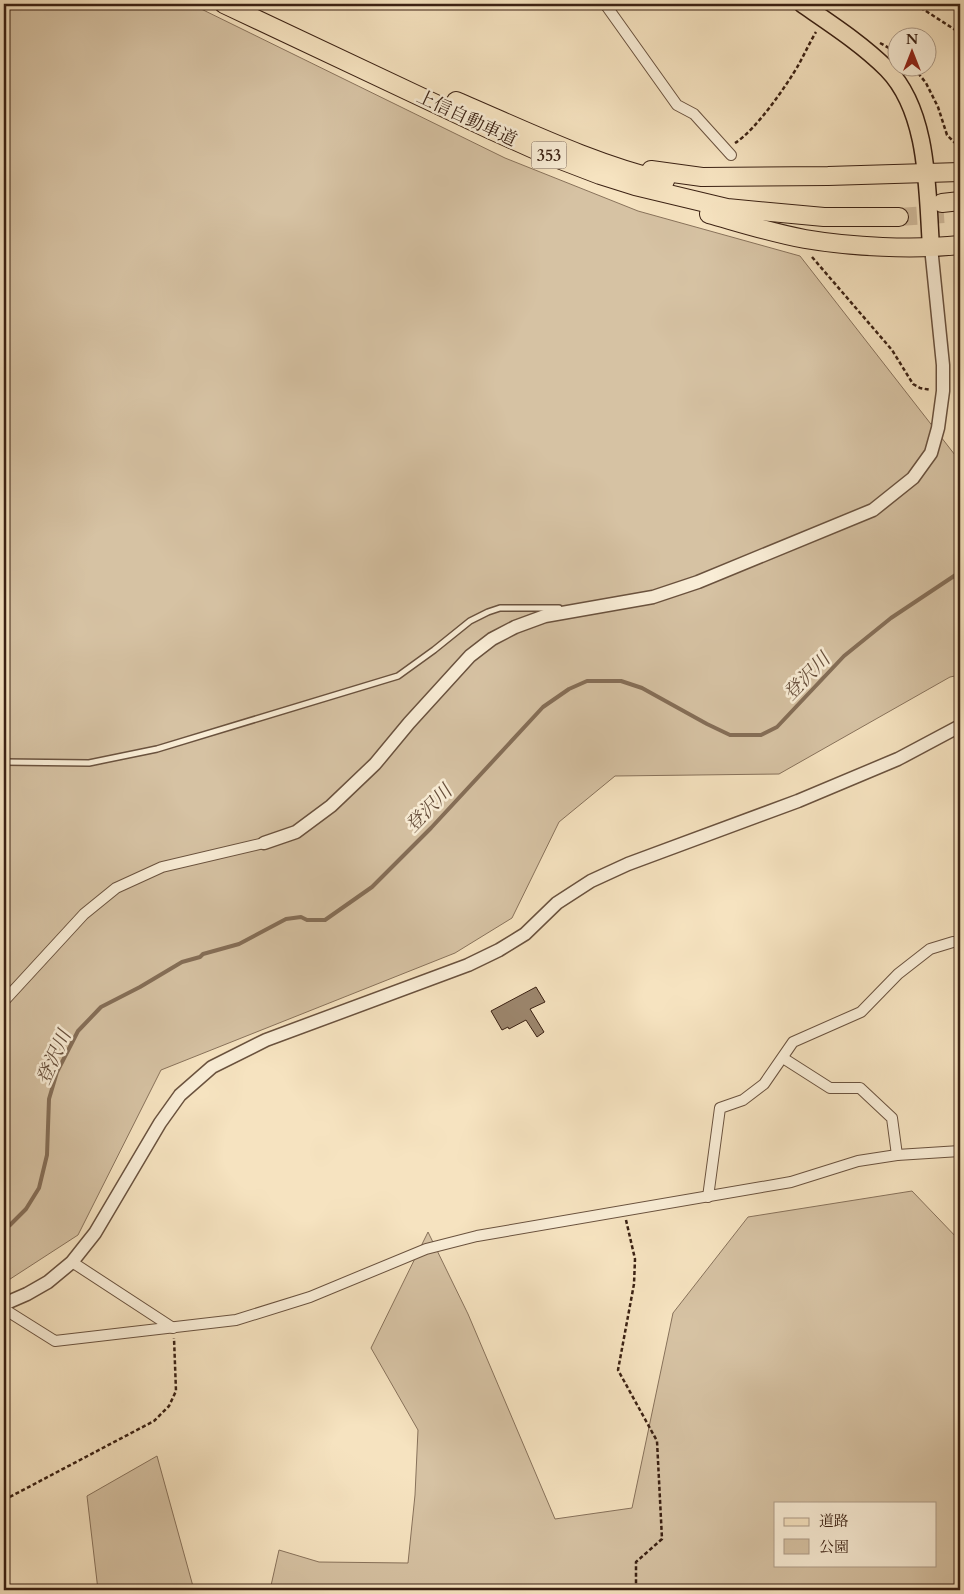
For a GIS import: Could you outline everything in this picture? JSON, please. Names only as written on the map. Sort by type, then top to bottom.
[{"type":"highway","name":"上信自動車道","points":[[224,4],[540,152],[635,186],[727,208],[824,217],[899,211],[779,203],[735,198],[646,177],[590,157],[440,94],[250,4]]},
{"type":"highway","points":[[590,157],[653,171],[702,178],[960,172]]},
{"type":"highway","points":[[600,175],[637,192],[759,228],[805,239],[878,246],[960,246]]},
{"type":"highway","points":[[949,210],[960,201]]},
{"type":"main road","points":[[802,4],[870,54],[888,70],[909,102],[926,172],[931,247]]},
{"type":"street","points":[[605,4],[677,105],[694,114],[728,152]]},
{"type":"street","points":[[4,1001],[84,914],[116,888],[162,867],[264,843],[296,832],[331,806],[375,764],[409,723],[470,656],[492,638],[545,616],[652,597],[698,582],[873,510],[912,478],[931,453],[938,428],[943,391],[943,365],[931,247]]},
{"type":"street","points":[[4,1304],[48,1282],[72,1262],[95,1233],[160,1123],[180,1095],[212,1067],[266,1040],[468,966],[525,934],[557,904],[591,881],[628,864],[711,835],[807,797],[898,759],[960,728]]},
{"type":"street","points":[[708,1197],[720,1108],[743,1100],[764,1084],[793,1042],[861,1012],[898,974],[930,949],[952,942],[960,942]]},
{"type":"street","points":[[783,1058],[830,1088],[860,1088],[892,1118],[897,1155]]},
{"type":"street","points":[[4,1309],[55,1341],[236,1320],[301,1300],[426,1249],[477,1236],[791,1182],[858,1162],[897,1155],[960,1152]]},
{"type":"street","points":[[72,1262],[173,1328]]},
{"type":"lane","points":[[4,762],[89,763],[157,749],[398,676],[470,621],[500,608],[584,609]]},
{"type":"path","points":[[915,4],[960,33]]},
{"type":"path","points":[[728,152],[755,126],[799,64],[816,32]]},
{"type":"path","points":[[922,78],[938,107],[947,135],[960,148]]},
{"type":"path","points":[[812,257],[892,350],[913,384],[920,388],[943,391]]},
{"type":"path","points":[[624,1211],[635,1259],[634,1284],[618,1370],[657,1441],[662,1539],[636,1562],[636,1590]]},
{"type":"path","points":[[4,1500],[154,1421],[169,1406],[176,1391],[173,1328]]},
{"type":"green space","points":[[4,4],[191,4],[505,158],[638,211],[800,256],[960,459],[960,675],[950,677],[779,774],[615,776],[559,822],[512,918],[455,953],[161,1070],[78,1235],[4,1283]]},
{"type":"green space","points":[[912,1191],[960,1241],[960,1590],[270,1590],[279,1550],[319,1562],[408,1563],[415,1495],[418,1430],[371,1348],[428,1232],[468,1314],[555,1519],[632,1508],[673,1313],[748,1217]]},
{"type":"green space","points":[[157,1456],[194,1590],[98,1590],[87,1496]]},
{"type":"building","points":[[536,987],[545,1002],[530,1009],[544,1032],[537,1037],[526,1020],[509,1029],[508,1027],[502,1030],[491,1011]]},
{"type":"waterway","name":"登沢川","points":[[4,1229],[26,1209],[39,1188],[47,1155],[49,1099],[57,1072],[78,1031],[101,1007],[182,962],[239,944],[286,919],[301,917],[307,920],[325,920],[372,887],[431,828],[543,707],[569,689],[587,681],[621,681],[642,688],[730,735],[761,735],[777,727],[844,656],[891,618],[960,572]]},
{"type":"tunnel","points":[[899,217],[944,214]]}]
